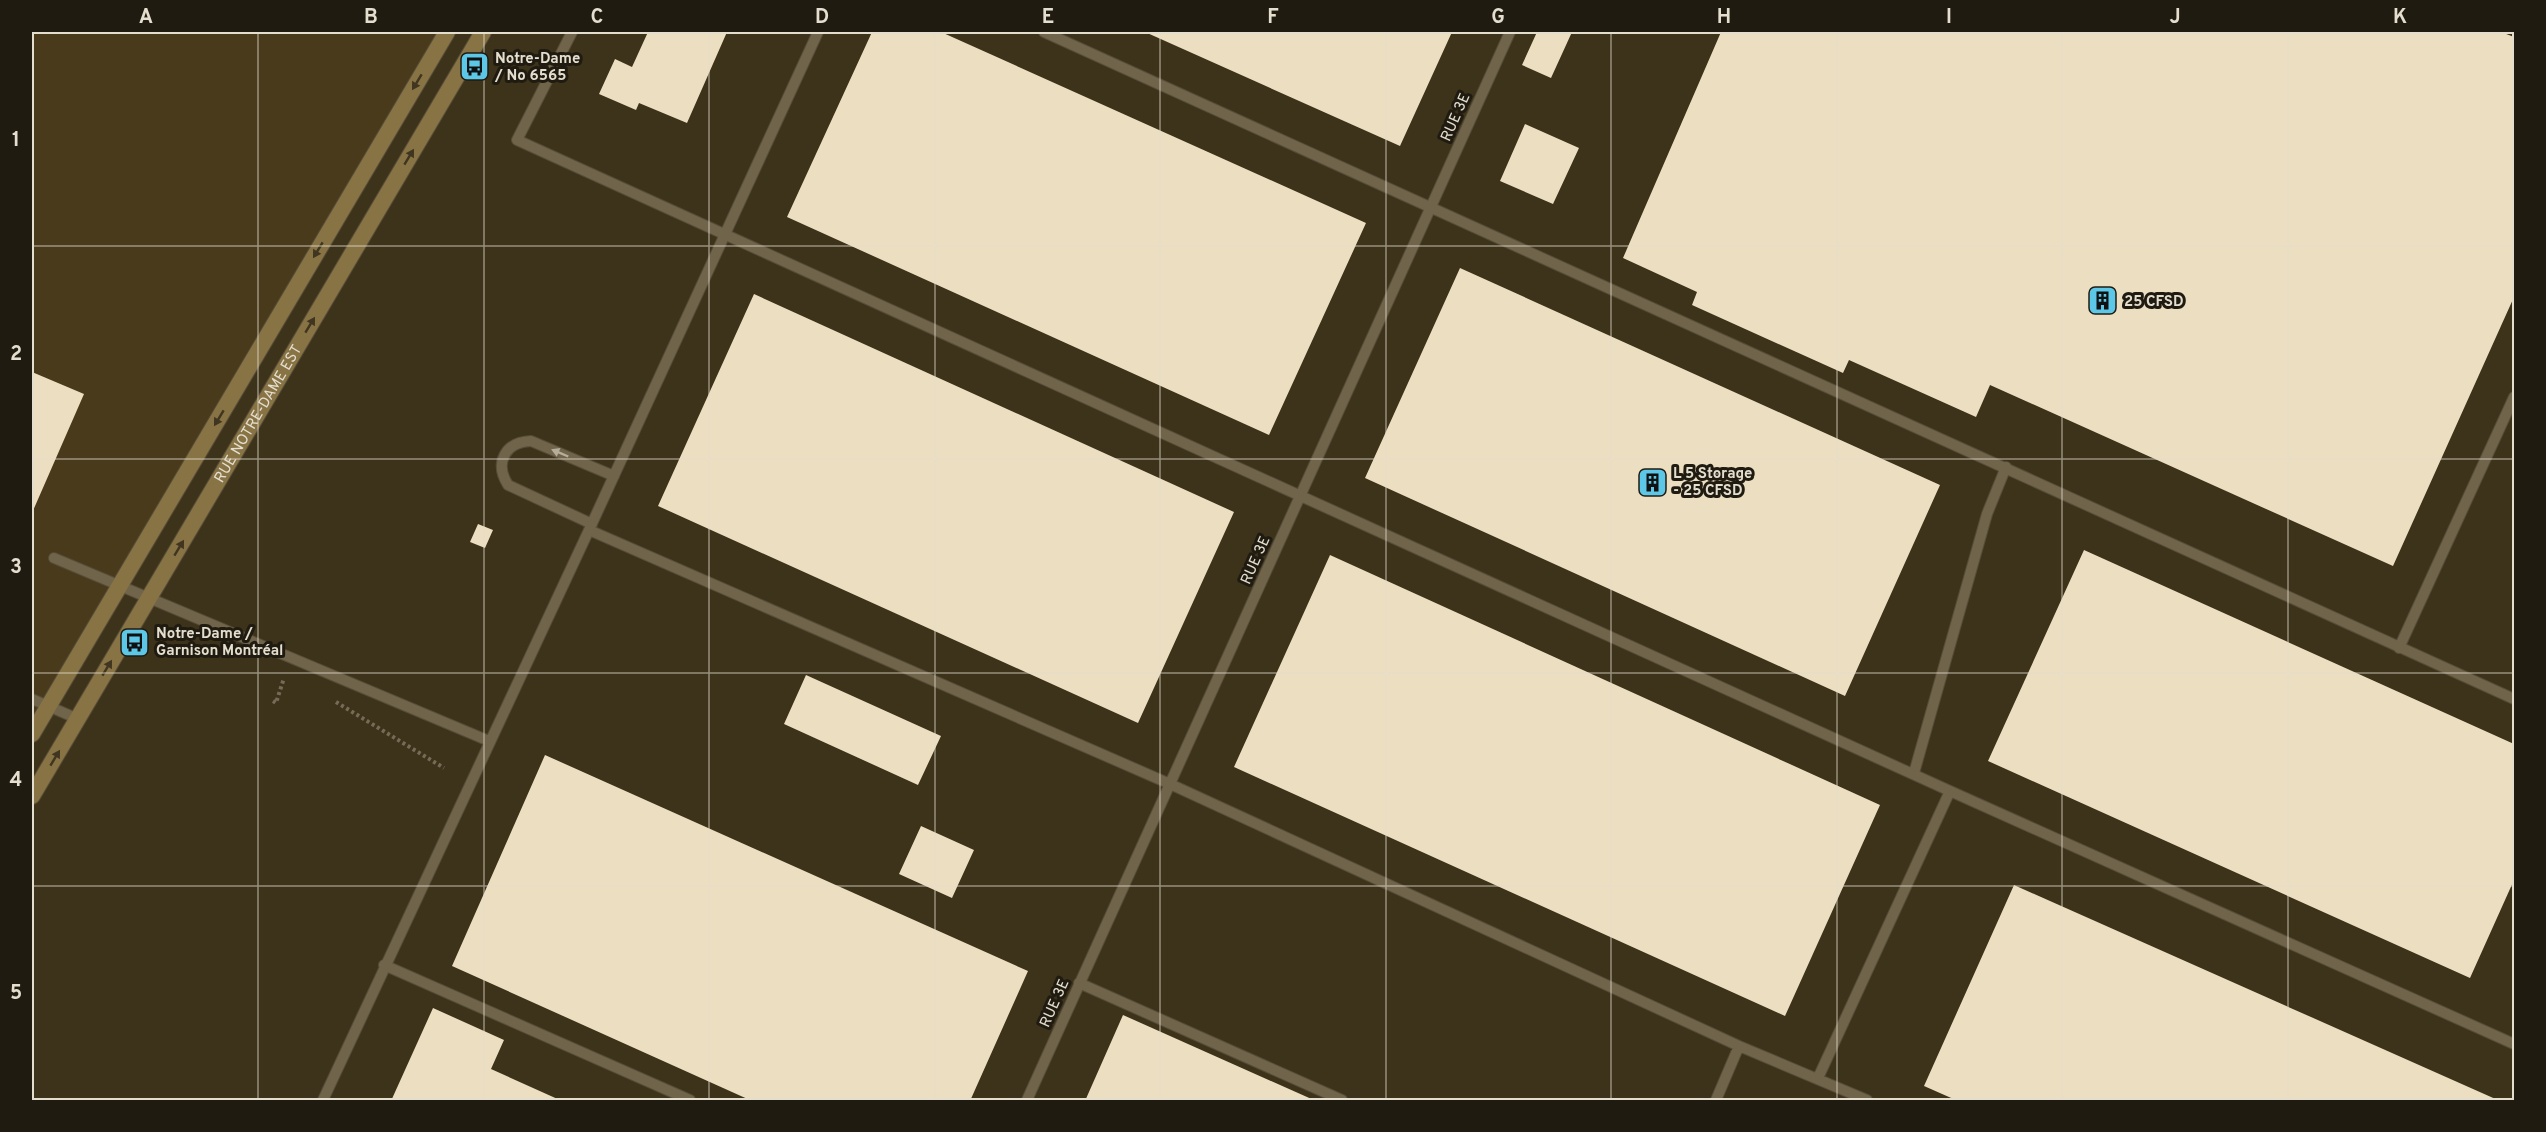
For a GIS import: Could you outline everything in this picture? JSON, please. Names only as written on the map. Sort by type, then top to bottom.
[{"type":"main road","name":"RUE NOTRE-DAME EST","points":[[32,734],[447,32]]},
{"type":"main road","name":"RUE NOTRE-DAME EST","points":[[32,796],[483,32]]},
{"type":"lane","points":[[572,32],[518,140],[1950,791],[2514,1044]]},
{"type":"lane","points":[[322,1101],[591,527],[818,32]]},
{"type":"lane","points":[[1044,32],[2514,699]]},
{"type":"lane","name":"RUE 3E","points":[[1027,1101],[1510,32]]},
{"type":"lane","points":[[2399,648],[2514,397]]},
{"type":"lane","points":[[614,476],[531,441],[518,441],[509,448],[504,456],[502,467],[503,477],[508,486],[591,527],[1170,784],[1739,1046],[1867,1101]]},
{"type":"lane","points":[[1914,773],[1987,514],[2006,467]]},
{"type":"lane","points":[[54,558],[489,741]]},
{"type":"lane","points":[[32,699],[78,719]]},
{"type":"lane","points":[[1818,1078],[1950,791]]},
{"type":"lane","points":[[384,965],[690,1101]]},
{"type":"lane","points":[[1079,983],[1342,1101]]},
{"type":"lane","points":[[1716,1101],[1739,1046]]},
{"type":"path","points":[[273,702],[276,703],[284,678]]},
{"type":"path","points":[[336,702],[444,768]]},
{"type":"shaded area","points":[[32,32],[440,32],[32,718]]},
{"type":"building","points":[[648,32],[727,32],[687,123],[639,103],[636,110],[599,94],[615,59],[632,67]]},
{"type":"building","points":[[872,32],[941,32],[1366,223],[1269,435],[787,217]]},
{"type":"building","points":[[1145,32],[1452,32],[1400,146]]},
{"type":"building","points":[[1537,32],[1572,32],[1551,78],[1522,65]]},
{"type":"building","name":"25 CFSD","points":[[1721,32],[2501,32],[2514,37],[2514,297],[2393,566],[1990,385],[1976,417],[1849,360],[1843,373],[1692,305],[1697,292],[1623,258]]},
{"type":"building","points":[[1525,124],[1579,148],[1553,204],[1500,181]]},
{"type":"building","name":"L 5 Storage - 25 CFSD","points":[[1460,268],[1940,485],[1845,696],[1365,478]]},
{"type":"building","points":[[754,294],[1234,512],[1138,723],[658,506]]},
{"type":"building","points":[[32,372],[84,394],[32,513]]},
{"type":"building","points":[[478,524],[493,530],[485,548],[470,542]]},
{"type":"building","points":[[2084,550],[2514,744],[2514,880],[2470,978],[1988,761]]},
{"type":"building","points":[[1330,555],[1880,805],[1785,1016],[1234,767]]},
{"type":"building","points":[[806,675],[941,736],[918,785],[784,724]]},
{"type":"building","points":[[545,755],[1028,971],[970,1101],[752,1101],[452,966]]},
{"type":"building","points":[[921,826],[974,850],[952,898],[899,874]]},
{"type":"building","points":[[2014,885],[2500,1101],[1958,1101],[1924,1086]]},
{"type":"building","points":[[433,1008],[504,1040],[491,1069],[562,1101],[391,1101]]},
{"type":"building","points":[[1123,1015],[1316,1101],[1085,1101]]},
{"type":"place","name":"Notre-Dame / No 6565","points":[[474,67]]},
{"type":"place","name":"25 CFSD","points":[[2103,301]]},
{"type":"place","name":"L 5 Storage - 25 CFSD","points":[[1652,482]]},
{"type":"place","name":"Notre-Dame / Garnison Montréal","points":[[135,642]]}]
